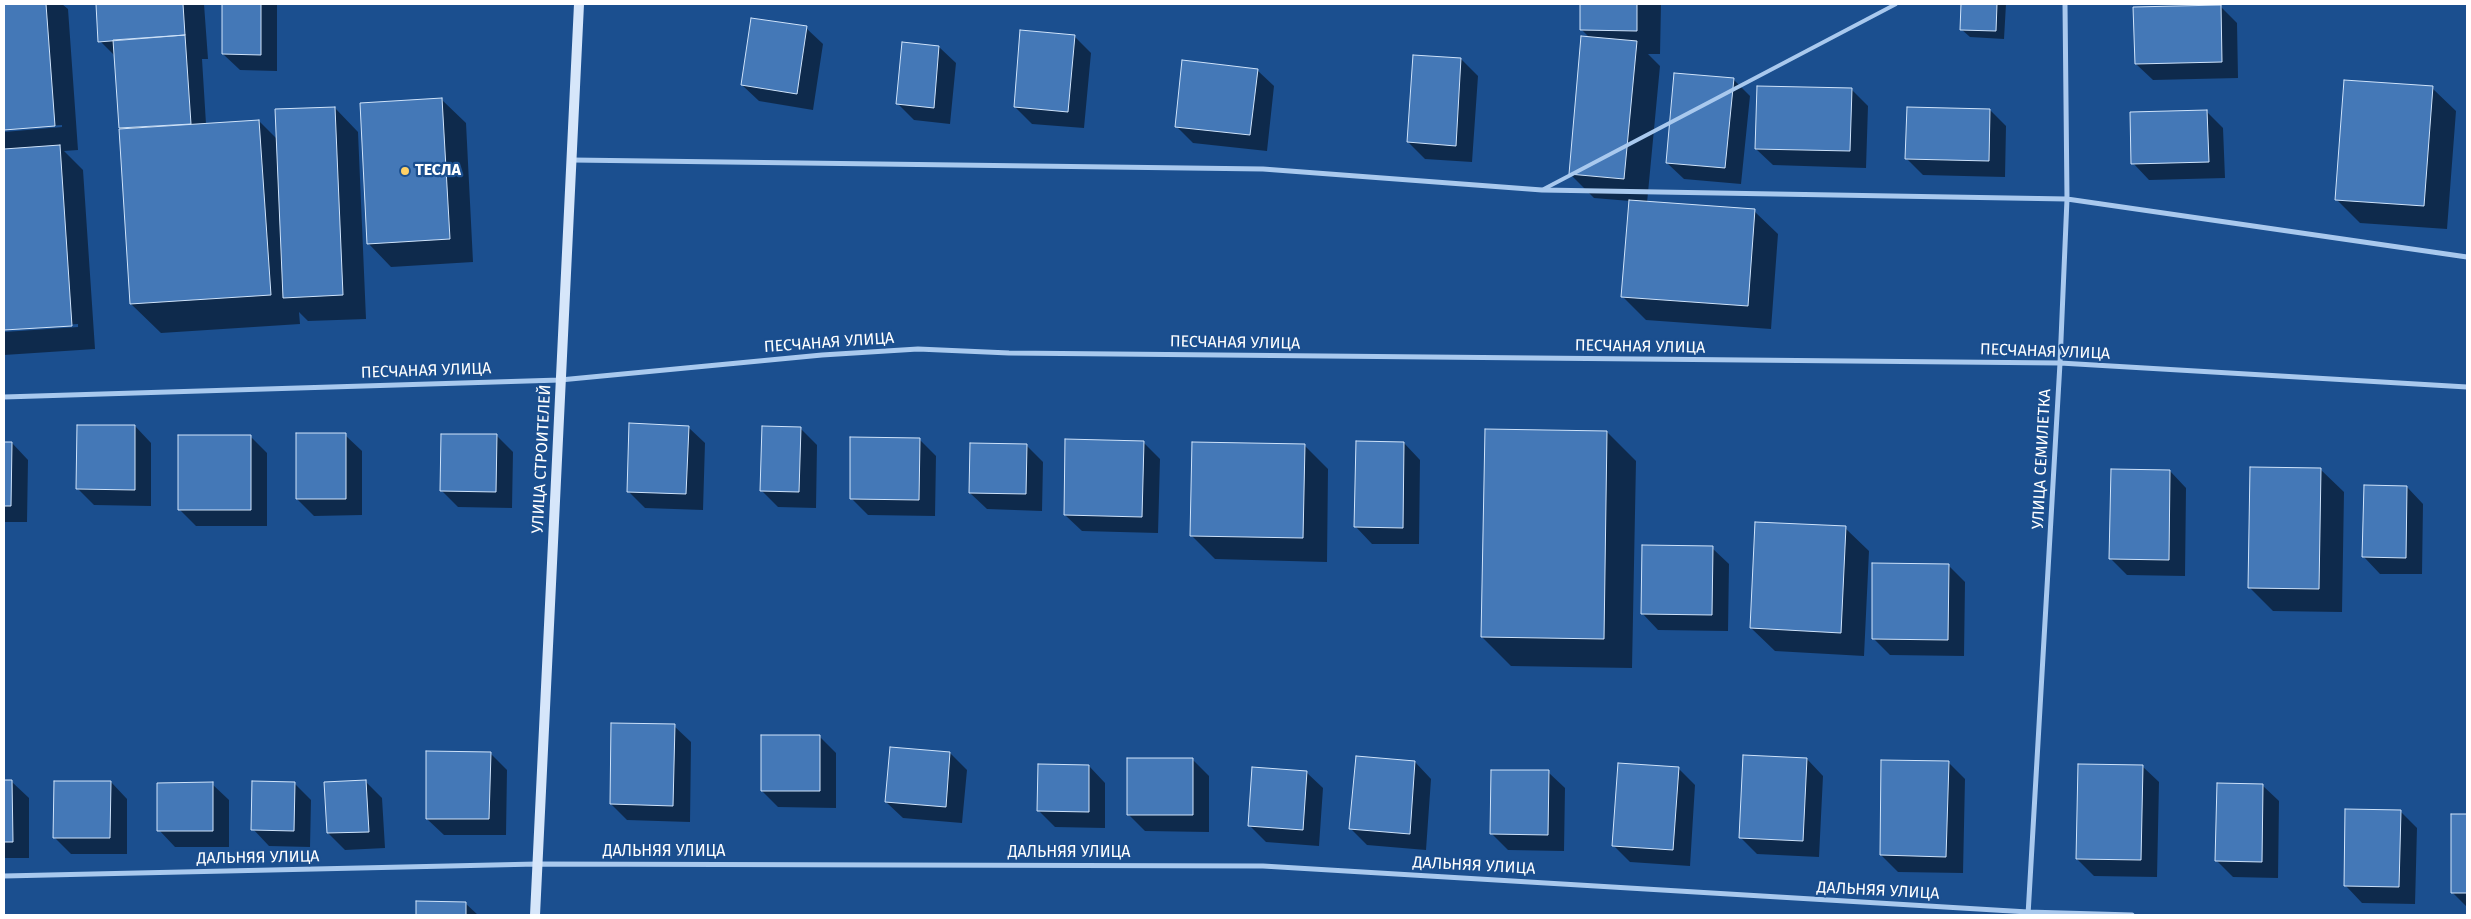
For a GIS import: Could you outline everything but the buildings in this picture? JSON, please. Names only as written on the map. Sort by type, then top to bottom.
[{"type":"main road","name":"УЛИЦА СТРОИТЕЛЕЙ","points":[[534,915],[579,4]]},
{"type":"street","name":"УЛИЦА СЕМИЛЕТКА","points":[[2028,914],[2060,363],[2067,199],[2066,4]]},
{"type":"street","points":[[571,160],[1263,169],[1542,190],[2067,199],[2467,257]]},
{"type":"street","name":"ПЕСЧАНАЯ УЛИЦА","points":[[4,397],[560,380],[822,355],[918,349],[1029,353],[2060,363],[2467,387]]},
{"type":"street","name":"ДАЛЬНЯЯ УЛИЦА","points":[[4,876],[537,864],[1263,866],[2028,914],[2132,915]]},
{"type":"lane","points":[[1542,190],[1896,4]]},
{"type":"place","name":"ТЕСЛА","points":[[405,171]]}]
